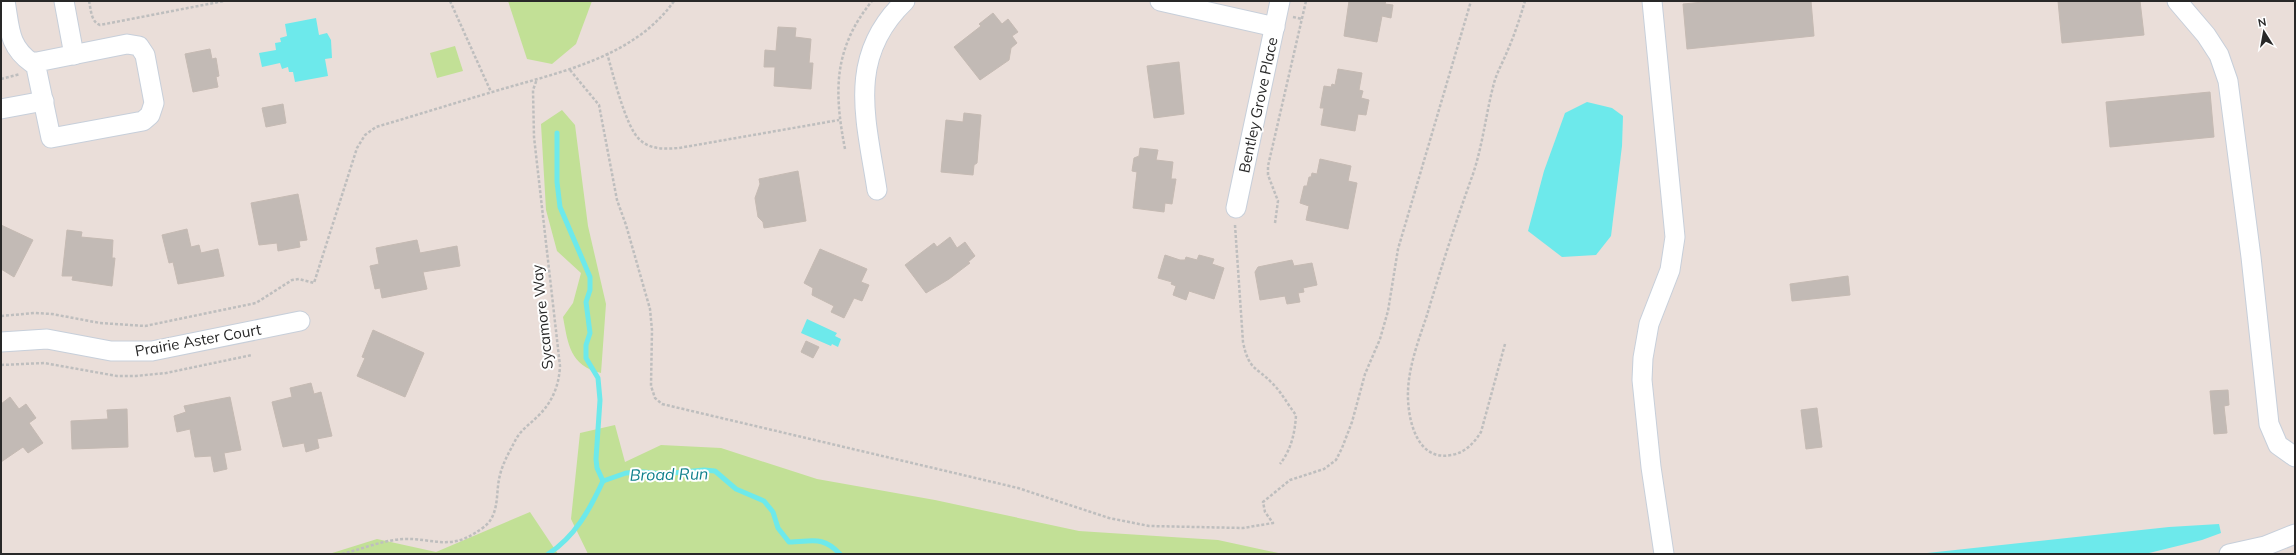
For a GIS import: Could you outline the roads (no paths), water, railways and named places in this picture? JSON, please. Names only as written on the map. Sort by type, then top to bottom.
[{"type":"street","points":[[5,1],[13,45],[22,56],[32,63],[35,62],[127,44],[139,46],[145,55],[154,103],[150,115],[142,120],[51,138],[35,62]]},
{"type":"street","points":[[64,1],[74,55]]},
{"type":"street","points":[[877,190],[865,114],[865,76],[876,38],[888,17],[905,1]]},
{"type":"street","points":[[1160,1],[1275,27]]},
{"type":"street","name":"Bentley Grove Place","points":[[1236,208],[1280,1]]},
{"type":"street","points":[[1652,1],[1675,237],[1670,270],[1655,306],[1644,342],[1642,380],[1651,467],[1664,554]]},
{"type":"street","points":[[2177,1],[2206,36],[2219,56],[2228,81],[2251,258],[2269,424],[2278,445],[2295,458]]},
{"type":"street","points":[[1,109],[44,101]]},
{"type":"street","name":"Prairie Aster Court","points":[[1,342],[47,339],[111,351],[152,351],[300,321]]},
{"type":"street","points":[[2230,554],[2264,546],[2295,534]]},
{"type":"water","points":[[316,18],[319,35],[327,33],[331,40],[332,58],[325,59],[328,76],[295,82],[293,72],[289,72],[288,67],[282,69],[280,63],[262,67],[259,53],[276,50],[275,43],[281,42],[280,38],[287,36],[285,24]]},
{"type":"water","points":[[1587,102],[1612,108],[1623,116],[1622,146],[1611,236],[1596,255],[1562,257],[1528,231],[1544,171],[1565,113]]},
{"type":"water","points":[[807,319],[837,333],[835,336],[841,339],[838,347],[832,344],[831,346],[801,333]]},
{"type":"water","points":[[2219,524],[2221,533],[2202,540],[2145,554],[1918,554],[2169,527]]},
{"type":"waterway","points":[[557,133],[557,182],[560,207],[590,277],[590,290],[586,302],[590,333],[586,345],[586,358],[598,378],[600,400],[596,459],[597,468],[603,481]]},
{"type":"waterway","name":"Broad Run","points":[[603,481],[626,473],[643,472],[663,474],[704,470],[715,471],[736,489],[764,501],[773,512],[778,528],[789,542],[822,542],[828,544],[840,554]]},
{"type":"waterway","name":"Broad Run","points":[[548,554],[558,547],[581,522],[603,481]]}]
